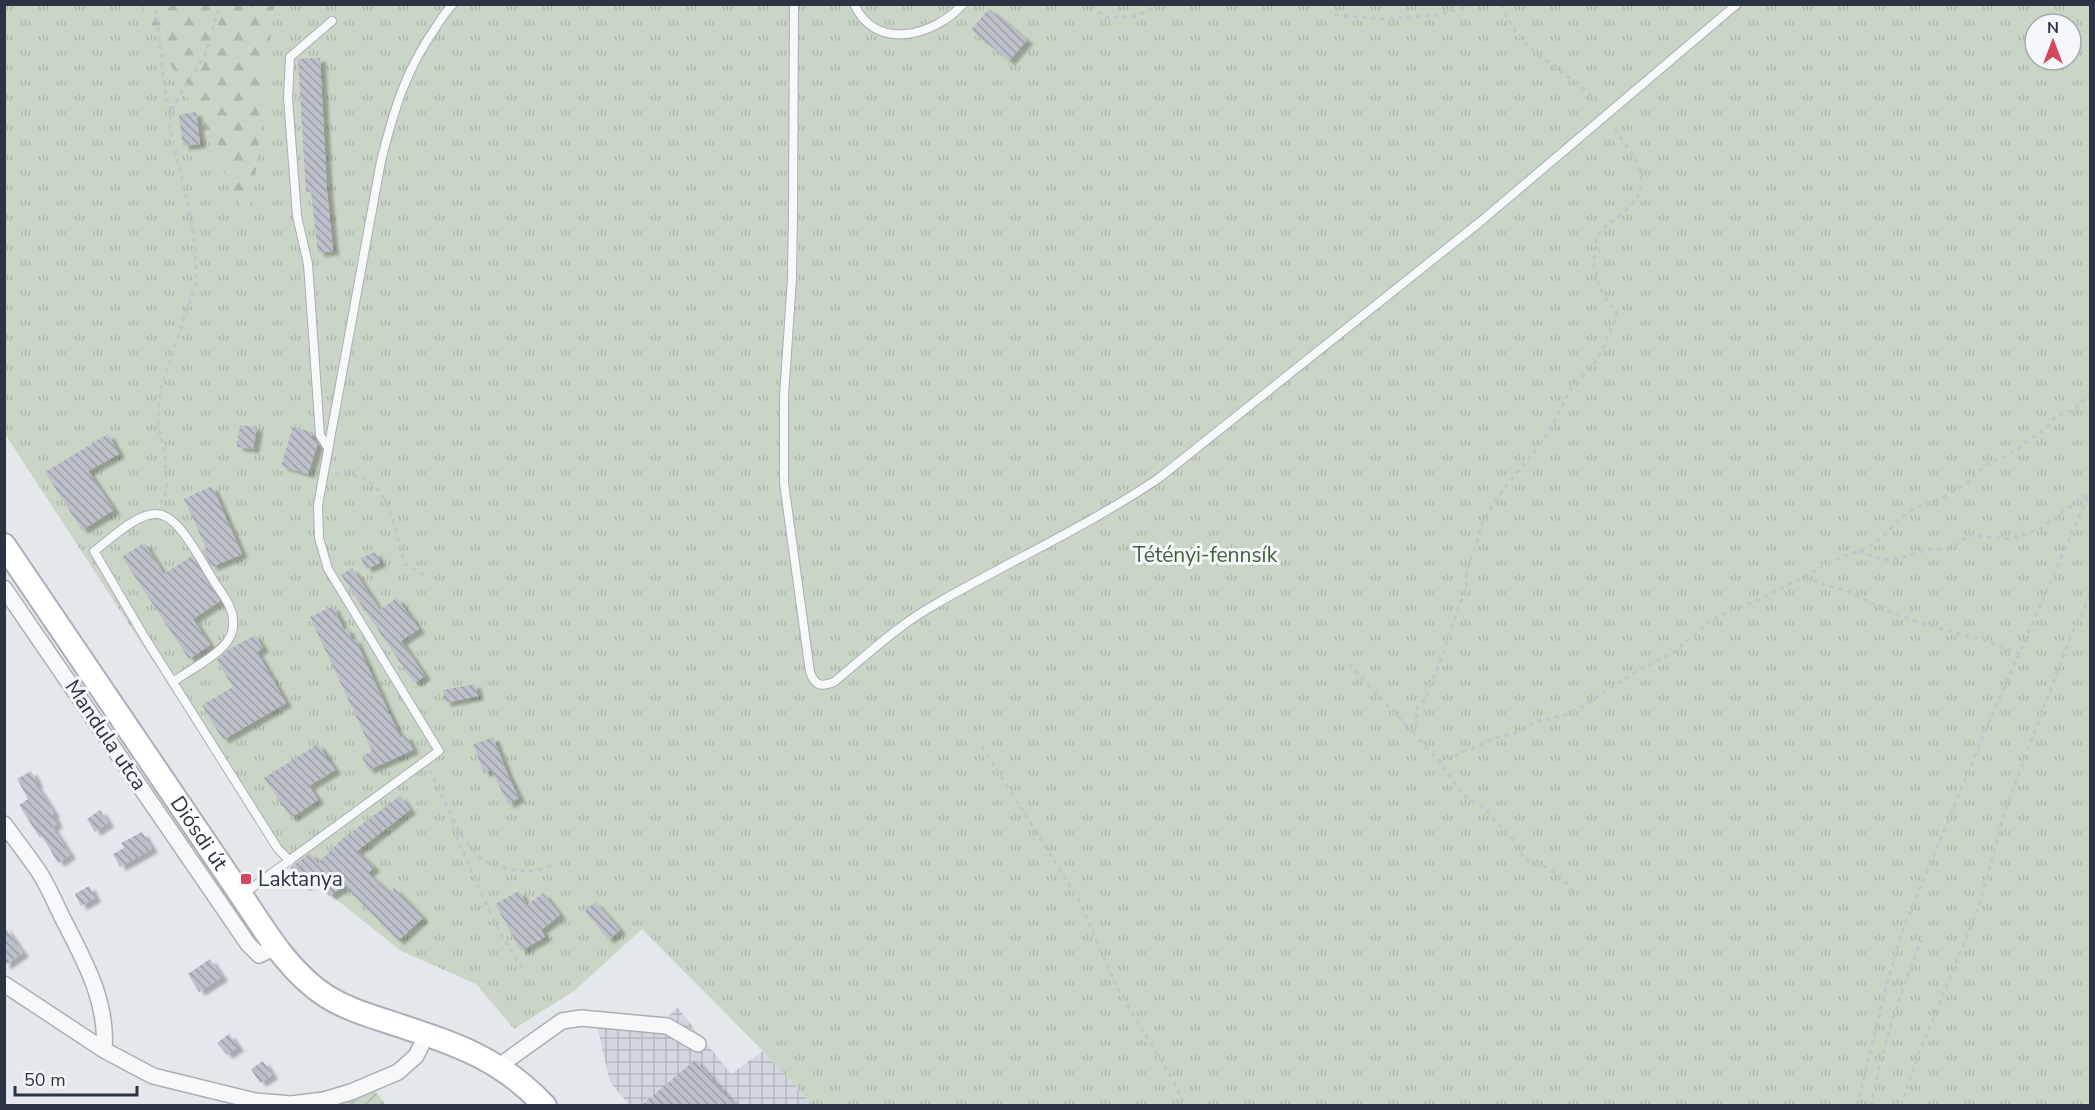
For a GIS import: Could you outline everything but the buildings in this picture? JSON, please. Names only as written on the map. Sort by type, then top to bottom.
[{"type":"main road","name":"Diósdi út","points":[[4,545],[276,947],[298,973],[326,996],[341,1004],[372,1017],[459,1046],[499,1066],[517,1078],[545,1106]]},
{"type":"street","name":"Mandula utca","points":[[4,588],[248,944],[259,955],[276,947]]},
{"type":"street","points":[[4,824],[38,870],[89,969],[98,993],[103,1017],[104,1050]]},
{"type":"street","points":[[4,984],[104,1050],[153,1076],[255,1101],[291,1104],[324,1100],[351,1092],[398,1072],[416,1056],[427,1034]]},
{"type":"street","points":[[499,1066],[562,1021],[581,1018],[666,1026],[698,1044]]},
{"type":"lane","points":[[241,895],[439,751],[328,569],[319,538],[318,505],[381,161],[393,114],[407,75],[429,37],[453,4]]},
{"type":"lane","points":[[794,4],[792,279],[784,396],[784,483],[810,672],[818,685],[825,686],[834,682],[897,629],[935,604],[1120,504],[1159,478],[1480,222],[1737,4]]},
{"type":"lane","points":[[854,4],[857,12],[870,24],[884,32],[901,35],[919,33],[937,26],[963,4]]},
{"type":"lane","points":[[328,448],[320,435],[308,264],[297,216],[288,98],[290,57],[333,21]]},
{"type":"lane","points":[[173,682],[223,647],[231,636],[233,612],[196,551],[179,528],[167,517],[151,514],[139,518],[94,551],[173,682],[278,849],[290,861]]},
{"type":"path","points":[[151,514],[162,502],[167,486],[165,456],[158,424],[160,390],[196,284],[195,246],[188,204],[170,130],[172,111],[205,55],[220,4]]},
{"type":"path","points":[[251,4],[253,9]]},
{"type":"path","points":[[1094,4],[1095,9],[1106,18],[1137,16],[1160,4]]},
{"type":"path","points":[[1335,15],[1380,19],[1438,15],[1474,4]]},
{"type":"path","points":[[1415,735],[1417,707],[1426,699],[1467,588],[1466,567],[1476,546],[1484,519],[1507,485],[1545,437],[1574,383],[1582,378],[1606,345],[1614,325],[1616,311],[1602,294],[1597,271],[1592,261],[1599,250],[1596,240],[1608,225],[1626,213],[1638,193],[1641,176],[1635,157],[1612,127],[1608,114],[1588,90],[1551,66],[1523,42],[1505,14],[1502,4]]},
{"type":"path","points":[[156,9],[166,100],[172,111]]},
{"type":"path","points":[[1439,763],[1495,738],[1519,732],[1537,721],[1564,716],[1634,673],[1674,652],[1709,622],[1879,540],[1915,508],[1938,500],[1967,483],[1987,464],[2010,454],[2046,428],[2056,416],[2074,410],[2091,393]]},
{"type":"path","points":[[324,471],[367,480],[381,492],[405,564],[426,576]]},
{"type":"path","points":[[1859,551],[1884,560],[1908,556],[1929,549],[1944,549],[1956,545],[1969,535],[2010,539],[2040,529],[2090,492]]},
{"type":"path","points":[[1857,1106],[1887,983],[1904,927],[1984,735],[2090,492]]},
{"type":"path","points":[[1802,578],[1847,591],[1920,623],[1987,641],[2020,654]]},
{"type":"path","points":[[1901,1106],[1918,1056],[1976,914],[2005,811],[2070,638],[2091,597]]},
{"type":"path","points":[[1349,664],[1415,735],[1463,795],[1482,807],[1514,841],[1522,855],[1531,862],[1549,868],[1570,886],[1572,892]]},
{"type":"path","points":[[982,746],[1079,900],[1116,986],[1170,1074],[1185,1106]]},
{"type":"path","points":[[426,760],[466,840],[479,857],[495,866],[530,872],[556,864]]},
{"type":"path","points":[[453,816],[452,826],[489,915],[525,972]]},
{"type":"path","points":[[1871,1106],[1882,1051],[1921,940]]},
{"type":"shaded area","points":[[677,1007],[731,1074],[763,1051],[813,1105],[629,1105],[610,1082],[595,1017],[665,1020]]},
{"type":"green space","name":"Tétényi-fennsík","points":[[5,5],[2090,5],[2090,1105],[813,1105],[642,929],[574,991],[514,1029],[476,984],[401,951],[278,853],[5,434]]},
{"type":"green space","points":[[141,5],[274,5],[250,223]]},
{"type":"green space","points":[[375,1091],[386,1105],[327,1106]]},
{"type":"place","name":"Laktanya","points":[[246,879]]}]
